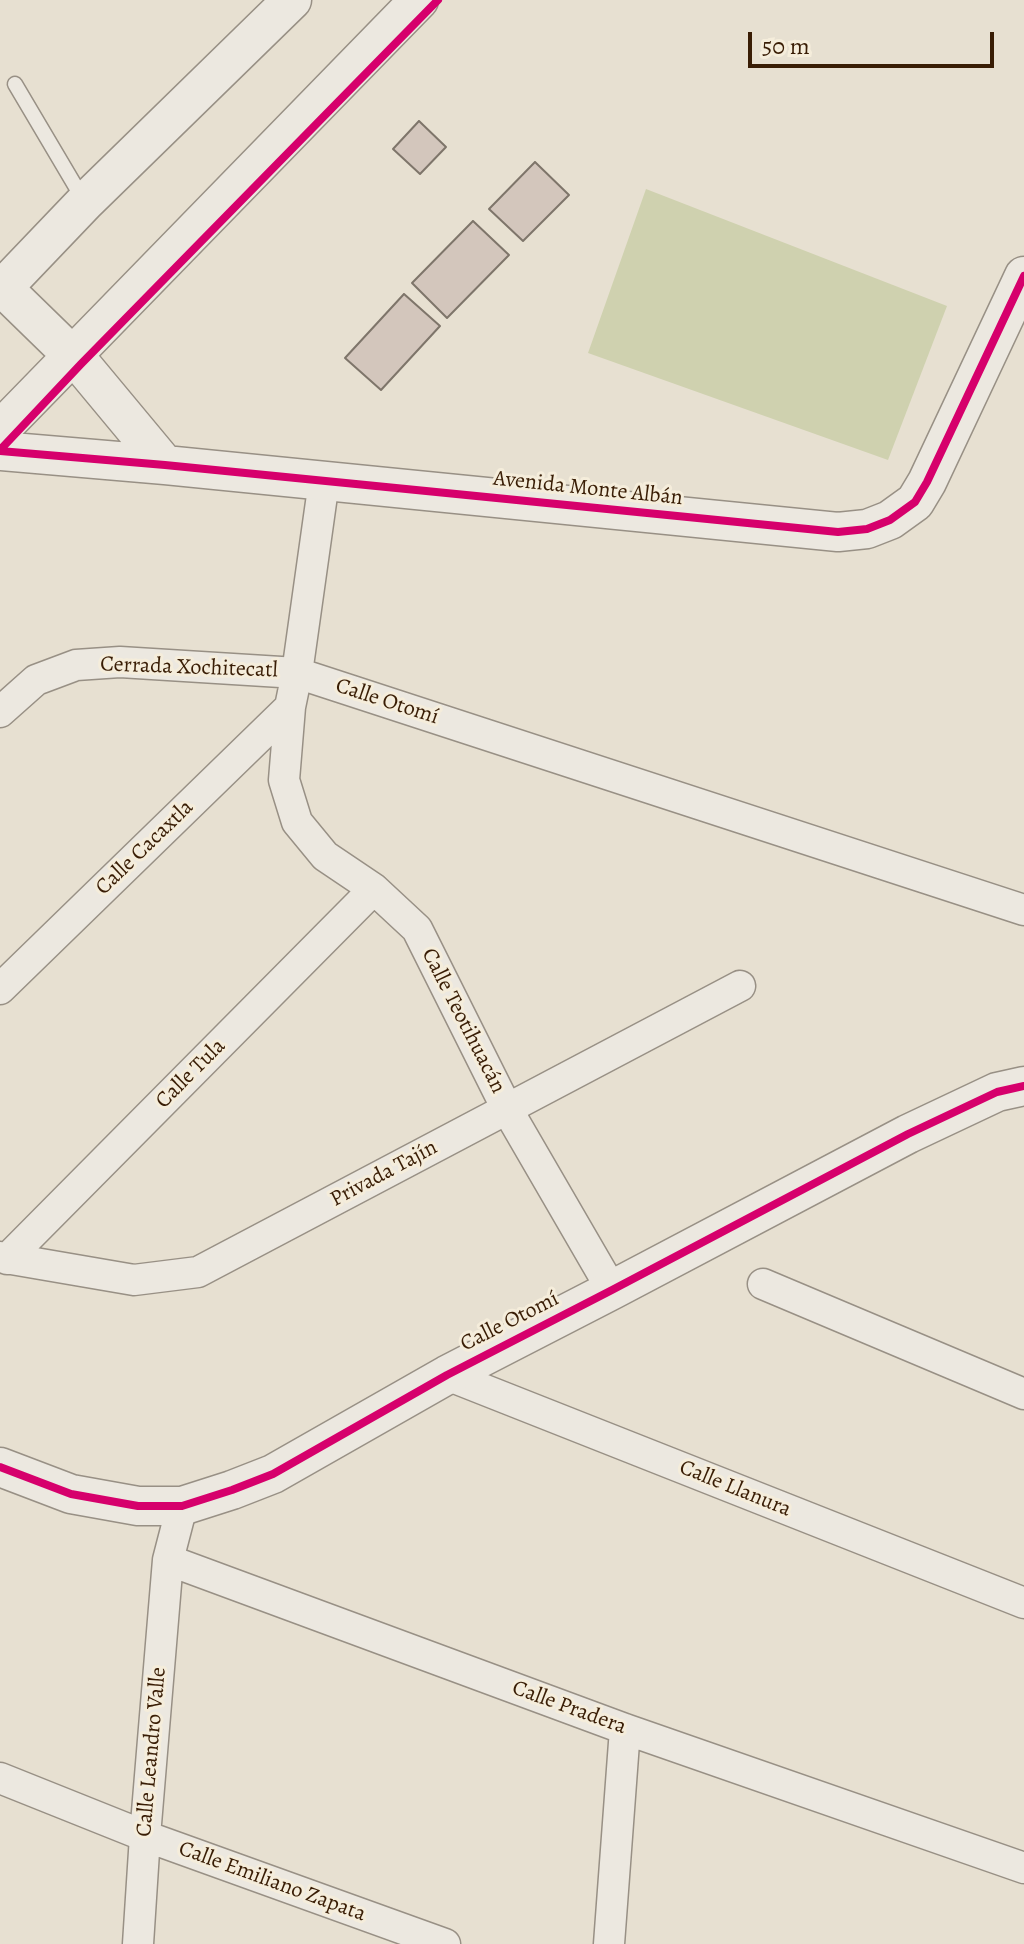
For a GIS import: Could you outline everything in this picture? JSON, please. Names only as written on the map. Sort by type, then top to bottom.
[{"type":"street","points":[[165,465],[72,354],[1,289],[85,202],[292,0]]},
{"type":"street","points":[[0,430],[408,4]]},
{"type":"street","name":"Avenida Monte Albán","points":[[0,451],[838,532],[867,529],[890,520],[915,502],[1024,276]]},
{"type":"street","points":[[290,707],[324,481]]},
{"type":"street","name":"Cerrada Xochitecatl","points":[[0,712],[36,680],[76,665],[120,662],[297,673]]},
{"type":"street","name":"Calle Otomí","points":[[297,673],[1024,910]]},
{"type":"street","name":"Calle Teotihuacán","points":[[290,707],[284,780],[297,822],[325,856],[374,889],[417,929],[507,1109],[612,1290]]},
{"type":"street","name":"Calle Cacaxtla","points":[[0,989],[290,707]]},
{"type":"street","name":"Calle Tula","points":[[4,1258],[374,889]]},
{"type":"street","name":"Privada Tajín","points":[[4,1258],[134,1280],[198,1272],[740,986]]},
{"type":"street","name":"Calle Otomí","points":[[0,1467],[71,1494],[138,1506],[182,1506],[232,1490],[273,1474],[447,1375],[908,1134],[997,1092],[1024,1086]]},
{"type":"street","points":[[763,1284],[1024,1394]]},
{"type":"street","name":"Calle Llanura","points":[[447,1375],[1024,1603]]},
{"type":"street","points":[[168,1560],[182,1506]]},
{"type":"street","name":"Calle Pradera","points":[[168,1560],[625,1729],[1024,1868]]},
{"type":"street","name":"Calle Leandro Valle","points":[[138,1944],[168,1560]]},
{"type":"street","points":[[609,1944],[625,1729]]},
{"type":"street","name":"Calle Emiliano Zapata","points":[[0,1778],[145,1836],[445,1944]]},
{"type":"lane","points":[[15,84],[85,202]]},
{"type":"green space","points":[[646,189],[947,306],[888,460],[588,353]]},
{"type":"building","points":[[419,121],[446,147],[420,174],[393,149]]},
{"type":"building","points":[[535,162],[569,195],[523,241],[489,209]]},
{"type":"building","points":[[473,221],[509,255],[447,318],[412,283]]},
{"type":"building","points":[[404,294],[440,326],[381,390],[345,358]]},
{"type":"cycle path","points":[[0,450],[438,0]]},
{"type":"cycle path","points":[[0,451],[838,532],[867,529],[890,520],[915,502],[1024,276]]},
{"type":"cycle path","points":[[0,1467],[71,1494],[138,1506],[182,1506],[232,1490],[273,1474],[447,1375],[908,1134],[997,1092],[1024,1086]]}]
